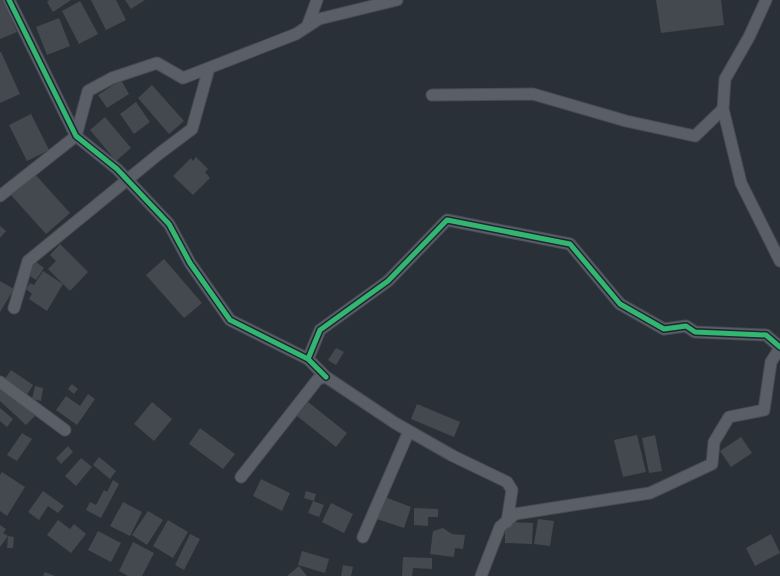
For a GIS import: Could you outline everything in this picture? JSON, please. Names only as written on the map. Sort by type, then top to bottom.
[{"type":"street","points":[[9,0],[76,136],[117,168],[169,224],[190,263],[230,320],[308,359],[326,377],[409,431],[453,456],[506,482],[512,490],[507,522]]},
{"type":"street","points":[[307,27],[317,0]]},
{"type":"street","points":[[0,196],[76,136],[88,92],[112,78],[156,63],[184,78],[296,34],[319,20],[397,0]]},
{"type":"street","points":[[766,0],[749,37],[725,79],[723,109],[741,183],[780,261]]},
{"type":"street","points":[[14,308],[28,261],[192,129],[209,68]]},
{"type":"street","points":[[432,95],[533,94],[626,121],[695,136],[723,109]]},
{"type":"street","points":[[308,359],[320,330],[388,281],[447,220],[570,244],[620,304],[664,329],[686,326],[695,332],[766,335],[780,348],[771,362],[764,410],[729,417],[714,442],[712,464],[650,493],[515,514],[500,528],[480,576]]},
{"type":"street","points":[[241,477],[318,379],[326,377]]},
{"type":"street","points":[[0,382],[65,430]]},
{"type":"street","points":[[363,537],[409,431]]},
{"type":"building","points":[[0,0],[3,0],[17,32],[0,39]]},
{"type":"building","points":[[49,0],[71,0],[53,12],[47,2]]},
{"type":"building","points":[[91,0],[116,0],[126,20],[106,30]]},
{"type":"building","points":[[125,0],[145,0],[131,9]]},
{"type":"building","points":[[656,0],[721,0],[724,25],[661,33]]},
{"type":"building","points":[[80,1],[98,34],[79,44],[62,11]]},
{"type":"building","points":[[59,18],[70,46],[47,55],[36,27]]},
{"type":"building","points":[[0,52],[20,94],[0,103]]},
{"type":"building","points":[[121,80],[129,94],[107,108],[98,95]]},
{"type":"building","points":[[152,85],[184,121],[169,134],[138,98]]},
{"type":"building","points":[[136,102],[150,122],[134,134],[120,114]]},
{"type":"building","points":[[31,114],[49,150],[27,161],[9,125]]},
{"type":"building","points":[[105,117],[131,148],[116,161],[90,130]]},
{"type":"building","points":[[196,157],[208,169],[205,172],[210,178],[193,195],[173,176],[191,158],[193,161]]},
{"type":"building","points":[[33,172],[70,213],[46,234],[9,193]]},
{"type":"building","points":[[0,226],[6,231],[0,238]]},
{"type":"building","points":[[60,244],[88,272],[70,291],[48,269],[56,261],[50,255]]},
{"type":"building","points":[[164,259],[202,303],[184,318],[146,275]]},
{"type":"building","points":[[36,262],[44,268],[36,280],[27,274]]},
{"type":"building","points":[[43,271],[63,284],[47,311],[29,299],[32,294],[26,289],[30,283],[34,285]]},
{"type":"building","points":[[0,281],[14,289],[0,312]]},
{"type":"building","points":[[336,348],[344,352],[336,365],[328,360]]},
{"type":"building","points":[[11,370],[33,385],[25,398],[2,383]]},
{"type":"building","points":[[72,384],[78,389],[74,394],[68,389]]},
{"type":"building","points":[[2,385],[35,416],[26,425],[0,401],[0,387]]},
{"type":"building","points":[[35,386],[43,388],[41,401],[32,399]]},
{"type":"building","points":[[88,394],[95,399],[77,425],[56,410],[66,396],[80,406]]},
{"type":"building","points":[[152,402],[172,419],[154,441],[134,424]]},
{"type":"building","points":[[308,402],[347,433],[336,447],[297,416]]},
{"type":"building","points":[[417,404],[460,422],[454,437],[411,419]]},
{"type":"building","points":[[0,408],[13,419],[7,427],[0,421]]},
{"type":"building","points":[[200,428],[235,454],[223,469],[189,444]]},
{"type":"building","points":[[22,433],[32,439],[17,461],[7,455]]},
{"type":"building","points":[[637,435],[646,472],[623,477],[614,440]]},
{"type":"building","points":[[655,435],[662,471],[649,473],[642,438]]},
{"type":"building","points":[[741,437],[752,453],[731,467],[720,451]]},
{"type":"building","points":[[68,446],[73,452],[61,464],[56,458]]},
{"type":"building","points":[[99,457],[116,471],[110,479],[93,465]]},
{"type":"building","points":[[81,458],[92,467],[76,486],[65,476]]},
{"type":"building","points":[[2,472],[25,487],[7,516],[0,511],[0,475]]},
{"type":"building","points":[[261,479],[290,493],[282,511],[253,496]]},
{"type":"building","points":[[113,480],[119,484],[101,518],[86,510],[90,502],[96,505],[104,490],[107,492]]},
{"type":"building","points":[[43,491],[64,506],[58,513],[48,506],[39,520],[28,512]]},
{"type":"building","points":[[306,491],[316,494],[314,501],[304,498]]},
{"type":"building","points":[[385,497],[411,507],[404,528],[377,519]]},
{"type":"building","points":[[313,501],[324,505],[319,517],[308,513]]},
{"type":"building","points":[[123,502],[142,512],[130,536],[110,526]]},
{"type":"building","points":[[331,503],[353,514],[344,533],[322,522]]},
{"type":"building","points":[[414,508],[438,509],[438,517],[428,517],[428,526],[414,525]]},
{"type":"building","points":[[148,511],[163,520],[147,545],[132,535]]},
{"type":"building","points":[[538,519],[554,521],[550,546],[534,544]]},
{"type":"building","points":[[58,520],[70,529],[74,524],[86,534],[71,553],[47,535]]},
{"type":"building","points":[[168,520],[188,532],[173,558],[153,546]]},
{"type":"building","points":[[505,522],[533,523],[532,544],[505,543]]},
{"type":"building","points":[[0,525],[6,529],[3,533],[8,536],[0,547]]},
{"type":"building","points":[[443,528],[452,534],[465,535],[463,549],[455,548],[454,557],[430,554],[433,531]]},
{"type":"building","points":[[98,531],[121,543],[111,562],[88,550]]},
{"type":"building","points":[[190,534],[200,539],[184,570],[175,565]]},
{"type":"building","points":[[771,534],[780,553],[755,566],[746,548]]},
{"type":"building","points":[[8,536],[14,537],[13,548],[7,548]]},
{"type":"building","points":[[133,542],[154,553],[142,576],[128,576],[119,571]]},
{"type":"building","points":[[302,551],[329,559],[325,573],[298,565]]},
{"type":"building","points":[[403,557],[432,558],[432,569],[413,568],[412,576],[402,576]]},
{"type":"building","points":[[343,565],[353,567],[351,576],[341,576]]},
{"type":"building","points":[[299,566],[307,576],[287,576]]},
{"type":"building","points":[[45,572],[55,576],[43,576]]},
{"type":"cycle path","points":[[9,0],[76,136],[117,169],[169,224],[190,263],[230,320],[308,359],[326,377]]},
{"type":"cycle path","points":[[308,359],[320,330],[388,281],[447,220],[570,244],[620,304],[664,329],[686,326],[695,332],[766,335],[780,347]]}]
